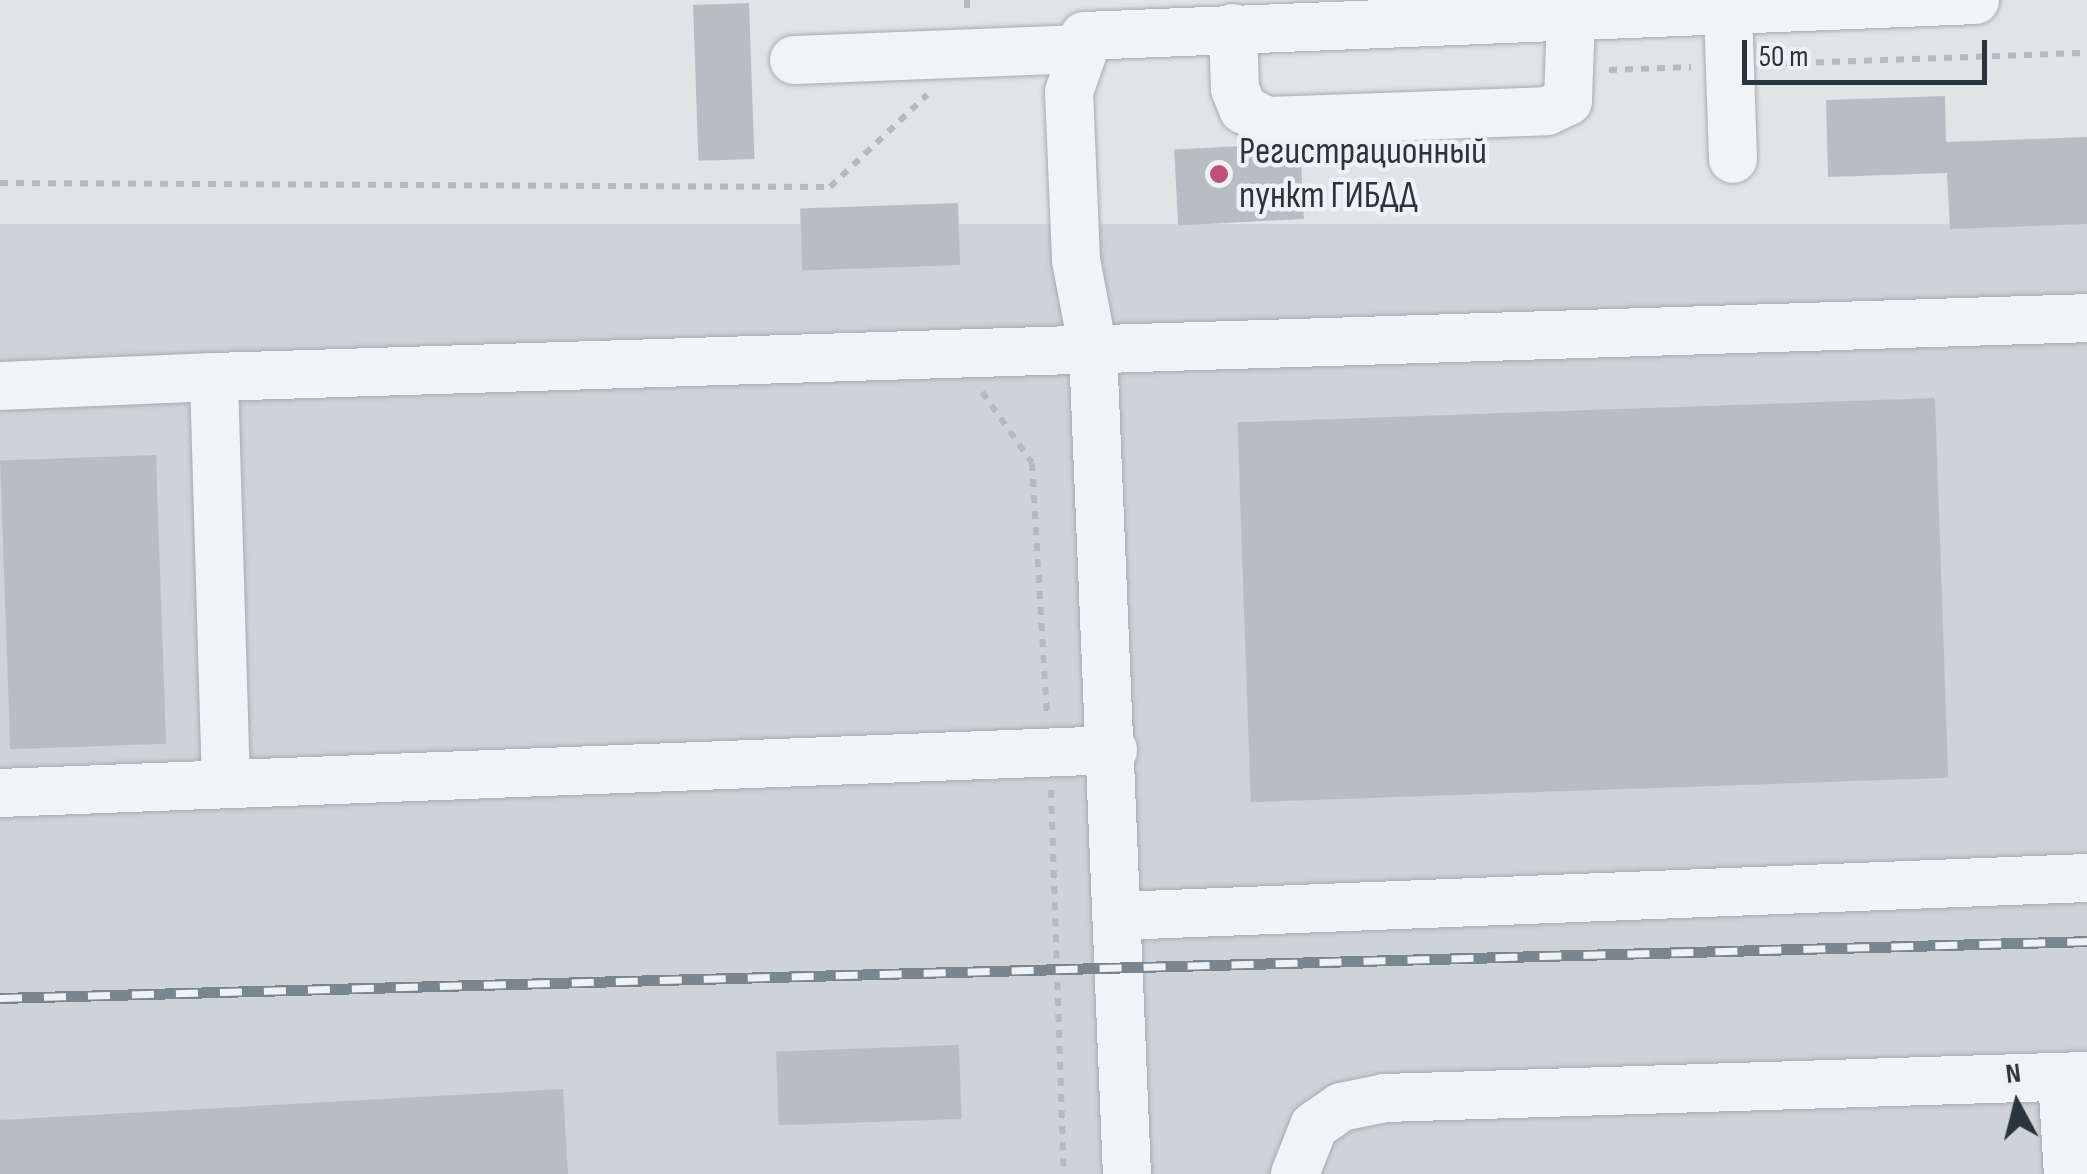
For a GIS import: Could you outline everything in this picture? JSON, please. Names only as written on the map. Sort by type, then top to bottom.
[{"type":"lane","points":[[794,60],[969,54],[1083,28],[1233,28],[1975,0]]},
{"type":"lane","points":[[1728,9],[1733,160]]},
{"type":"lane","points":[[1233,28],[1234,89],[1243,109],[1267,121],[1547,111],[1568,101],[1573,71],[1571,16]]},
{"type":"lane","points":[[1083,28],[1099,92],[1105,260],[1093,350],[1113,750],[1127,1174]]},
{"type":"lane","points":[[0,386],[2087,318]]},
{"type":"lane","points":[[214,377],[226,784]]},
{"type":"lane","points":[[0,793],[1113,750]]},
{"type":"lane","points":[[1119,916],[2087,878]]},
{"type":"lane","points":[[1295,1174],[1314,1126],[1341,1107],[1385,1098],[2075,1076],[2068,1174]]},
{"type":"path","points":[[1573,71],[2087,53]]},
{"type":"path","points":[[0,183],[830,187],[969,54]]},
{"type":"shaded area","points":[[0,224],[2087,224],[2087,1174],[0,1174]]},
{"type":"building","points":[[749,3],[754,159],[698,161],[693,5]]},
{"type":"building","points":[[1945,96],[1946,142],[2087,137],[2087,224],[1950,229],[1947,173],[1828,177],[1826,100]]},
{"type":"building","points":[[1300,143],[1304,219],[1178,225],[1174,150]]},
{"type":"building","points":[[958,203],[960,265],[802,270],[800,209]]},
{"type":"building","points":[[1935,398],[1948,778],[1251,802],[1237,422]]},
{"type":"building","points":[[156,455],[166,744],[10,749],[0,460]]},
{"type":"building","points":[[959,1045],[962,1119],[779,1125],[776,1051]]},
{"type":"building","points":[[563,1089],[568,1174],[0,1174],[0,1120]]},
{"type":"railway","points":[[0,998],[2087,941]]},
{"type":"place","name":"Регистрационный пункт ГИБДД","points":[[1219,174]]}]
